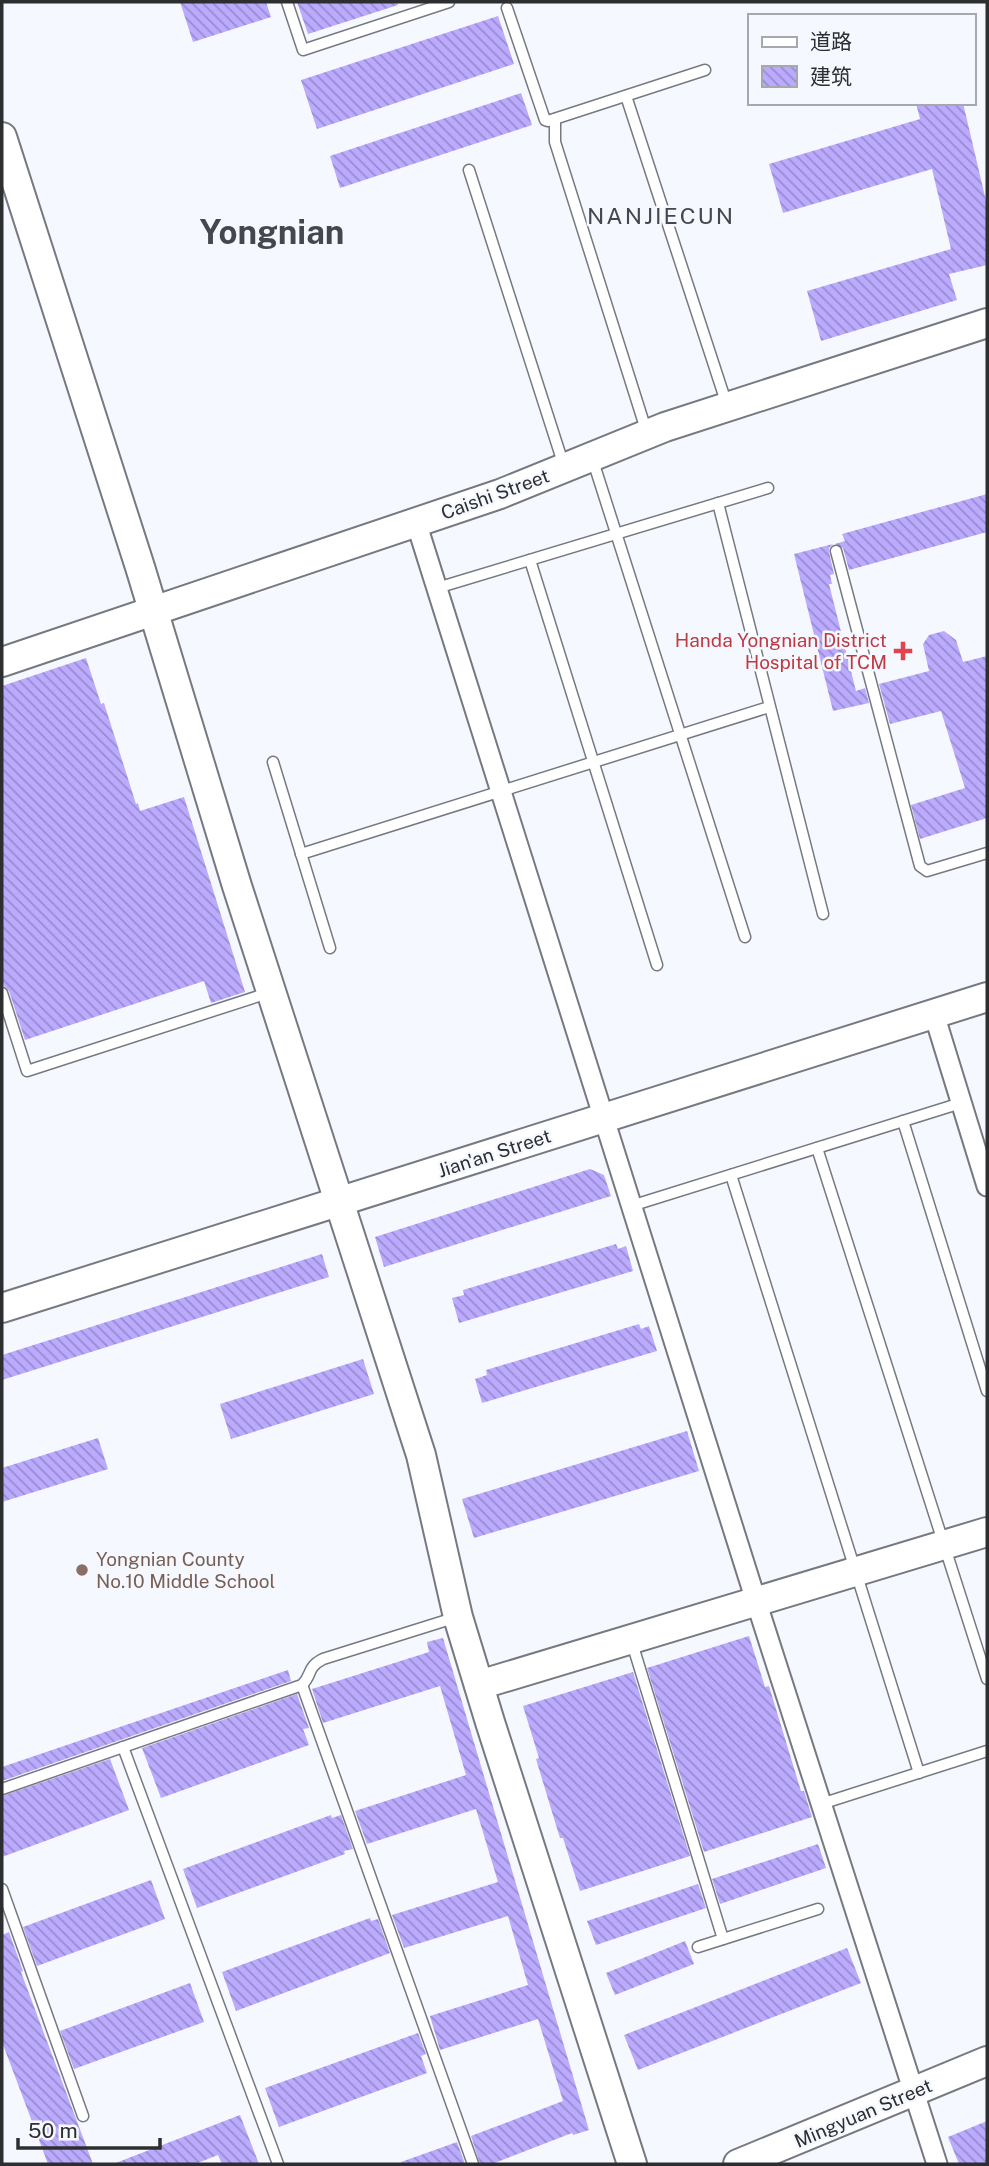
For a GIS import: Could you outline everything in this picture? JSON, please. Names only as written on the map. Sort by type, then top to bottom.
[{"type":"street","points":[[2,137],[271,992],[421,1455],[458,1616],[632,2164]]},
{"type":"street","name":"Caishi Street","points":[[2,662],[500,494],[648,434],[987,323]]},
{"type":"street","points":[[416,522],[756,1601],[937,2164]]},
{"type":"street","name":"Jian'an Street","points":[[2,1308],[987,997]]},
{"type":"street","points":[[934,1014],[987,1186]]},
{"type":"street","points":[[479,1685],[987,1532]]},
{"type":"street","name":"Mingyuan Street","points":[[738,2164],[987,2061]]},
{"type":"lane","points":[[287,2],[303,50],[449,2]]},
{"type":"lane","points":[[507,8],[542,117],[548,121],[705,70]]},
{"type":"lane","points":[[626,96],[727,407]]},
{"type":"lane","points":[[555,119],[555,142],[648,434]]},
{"type":"lane","points":[[469,170],[565,468]]},
{"type":"lane","points":[[591,457],[745,937]]},
{"type":"lane","points":[[437,588],[768,488]]},
{"type":"lane","points":[[718,503],[823,914]]},
{"type":"lane","points":[[836,551],[920,866],[927,871],[987,853]]},
{"type":"lane","points":[[530,560],[657,965]]},
{"type":"lane","points":[[302,854],[769,707]]},
{"type":"lane","points":[[273,762],[330,948]]},
{"type":"lane","points":[[2,993],[27,1071],[271,992]]},
{"type":"lane","points":[[631,1206],[961,1103]]},
{"type":"lane","points":[[903,1121],[987,1391]]},
{"type":"lane","points":[[817,1148],[987,1679]]},
{"type":"lane","points":[[731,1175],[919,1773]]},
{"type":"lane","points":[[2,1789],[302,1685],[308,1679],[314,1664],[323,1659],[458,1616]]},
{"type":"lane","points":[[631,1639],[723,1939]]},
{"type":"lane","points":[[302,1685],[473,2164]]},
{"type":"lane","points":[[123,1747],[278,2164]]},
{"type":"lane","points":[[821,1804],[987,1751]]},
{"type":"lane","points":[[2,1889],[83,2116]]},
{"type":"lane","points":[[698,1947],[818,1909]]},
{"type":"building","points":[[180,2],[266,2],[271,17],[193,42]]},
{"type":"building","points":[[297,2],[397,2],[398,5],[308,34]]},
{"type":"building","points":[[498,16],[514,64],[317,129],[301,80]]},
{"type":"building","points":[[521,93],[532,125],[340,188],[330,156]]},
{"type":"building","points":[[916,105],[963,105],[987,205],[987,265],[949,274],[957,300],[821,341],[807,291],[951,249],[932,169],[783,213],[769,164],[920,119]]},
{"type":"building","points":[[987,494],[987,532],[849,570],[843,548],[835,544],[845,541],[842,534]]},
{"type":"building","points":[[833,544],[829,552],[834,574],[830,575],[832,584],[829,584],[856,691],[865,688],[869,703],[833,711],[794,554]]},
{"type":"building","points":[[944,631],[956,640],[963,662],[987,656],[987,818],[920,839],[911,805],[965,788],[941,711],[890,724],[879,684],[929,671],[923,644],[929,635]]},
{"type":"building","points":[[86,658],[140,811],[184,797],[245,992],[211,1003],[204,981],[25,1040],[9,991],[2,979],[2,686]]},
{"type":"building","points":[[590,1169],[604,1175],[611,1196],[384,1267],[375,1237]]},
{"type":"building","points":[[616,1244],[618,1249],[626,1246],[633,1271],[459,1323],[452,1298],[464,1295],[463,1290]]},
{"type":"building","points":[[322,1254],[329,1277],[2,1380],[2,1355]]},
{"type":"building","points":[[639,1324],[641,1329],[649,1326],[657,1351],[482,1403],[475,1379],[487,1375],[486,1370]]},
{"type":"building","points":[[363,1359],[374,1394],[231,1439],[220,1404]]},
{"type":"building","points":[[687,1431],[699,1471],[474,1538],[462,1499]]},
{"type":"building","points":[[98,1438],[108,1469],[2,1502],[2,1468]]},
{"type":"building","points":[[749,1636],[765,1687],[769,1686],[801,1791],[804,1791],[812,1817],[704,1852],[647,1668]]},
{"type":"building","points":[[443,1638],[589,2130],[573,2135],[572,2133],[492,2164],[480,2164],[471,2136],[563,2101],[538,2019],[440,2050],[430,2016],[528,1985],[508,1916],[404,1948],[392,1915],[498,1882],[476,1809],[367,1844],[355,1811],[466,1775],[440,1686],[323,1723],[312,1689],[429,1652],[427,1642]]},
{"type":"building","points":[[288,1670],[291,1681],[2,1781],[2,1767]]},
{"type":"building","points":[[633,1672],[690,1856],[580,1891],[563,1838],[560,1838],[523,1706]]},
{"type":"building","points":[[297,1694],[309,1728],[303,1729],[309,1745],[161,1798],[142,1748]]},
{"type":"building","points":[[110,1759],[129,1810],[2,1857],[2,1796]]},
{"type":"building","points":[[331,1815],[332,1818],[341,1815],[353,1849],[197,1908],[183,1869]]},
{"type":"building","points":[[818,1844],[826,1868],[720,1904],[712,1879]]},
{"type":"building","points":[[151,1880],[165,1919],[37,1966],[23,1927]]},
{"type":"building","points":[[698,1884],[706,1908],[596,1945],[587,1921]]},
{"type":"building","points":[[370,1918],[371,1921],[378,1919],[390,1953],[236,2011],[222,1972]]},
{"type":"building","points":[[9,1932],[23,1971],[21,1972],[93,2164],[48,2164],[2,2042],[2,1935]]},
{"type":"building","points":[[685,1941],[694,1964],[615,1995],[606,1973]]},
{"type":"building","points":[[847,1948],[861,1983],[638,2070],[624,2035]]},
{"type":"building","points":[[190,1983],[204,2022],[74,2069],[60,2031]]},
{"type":"building","points":[[418,2033],[426,2054],[421,2056],[427,2073],[279,2127],[265,2088]]},
{"type":"building","points":[[240,2115],[259,2164],[222,2164],[218,2155],[195,2164],[113,2164]]},
{"type":"building","points":[[987,2121],[987,2164],[959,2164],[948,2137]]},
{"type":"building","points":[[457,2142],[465,2164],[401,2164],[401,2162]]},
{"type":"place","name":"Handa Yongnian District Hospital of TCM","points":[[903,651]]},
{"type":"place","name":"Yongnian County No.10 Middle School","points":[[82,1570]]},
{"type":"district","name":"NANJIECUN","points":[[661,216]]},
{"type":"district","name":"Yongnian","points":[[272,232]]}]
